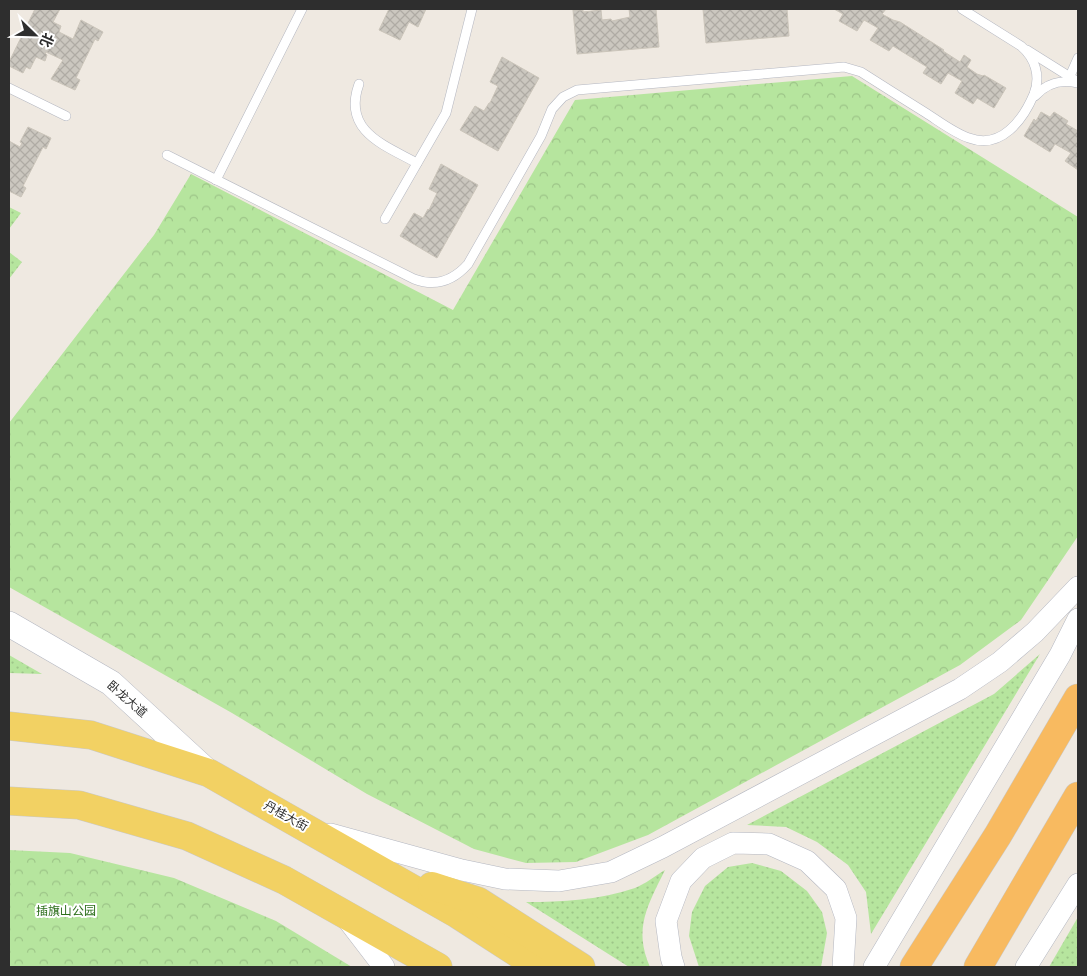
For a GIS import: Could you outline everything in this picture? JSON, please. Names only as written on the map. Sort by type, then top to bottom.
[{"type":"highway","points":[[914,967],[998,835],[1078,698]]},
{"type":"highway","points":[[978,967],[1078,796]]},
{"type":"main road","name":"卧龙大道","points":[[9,624],[111,683],[209,773]]},
{"type":"main road","name":"丹桂大街","points":[[9,726],[90,735],[209,773],[457,914],[540,967]]},
{"type":"main road","points":[[9,800],[79,805],[187,836],[284,880],[438,967]]},
{"type":"main road","points":[[373,866],[478,901],[581,967]]},
{"type":"main road","points":[[393,941],[416,967]]},
{"type":"street","points":[[306,828],[462,870],[505,879],[559,881],[611,872],[663,848],[960,689],[1000,662],[1034,632],[1078,588]]},
{"type":"street","points":[[877,962],[1060,655],[1078,619]]},
{"type":"street","points":[[674,967],[670,957],[666,921],[681,882],[703,858],[733,843],[769,844],[792,854],[807,861],[836,890],[846,918],[843,967]]},
{"type":"street","points":[[1026,967],[1078,884]]},
{"type":"street","points":[[344,913],[384,967]]},
{"type":"lane","points":[[216,180],[302,9]]},
{"type":"lane","points":[[385,219],[446,112],[472,9]]},
{"type":"lane","points":[[962,9],[1078,82]]},
{"type":"lane","points":[[1021,46],[1036,69],[1036,86],[1031,100]]},
{"type":"lane","points":[[1070,76],[1078,58]]},
{"type":"lane","points":[[167,155],[414,279],[434,283],[450,279],[468,264],[541,136],[552,109],[562,97],[577,90],[844,67],[862,72],[961,135],[981,141],[996,139],[1013,128],[1031,100],[1042,88],[1056,82],[1078,82]]},
{"type":"lane","points":[[359,84],[356,91],[355,107],[356,115],[363,128],[374,139],[418,163]]},
{"type":"lane","points":[[9,88],[66,116]]},
{"type":"green space","points":[[852,76],[1078,217],[1078,536],[1021,620],[960,665],[648,835],[576,862],[526,863],[474,849],[367,794],[232,713],[9,587],[9,423],[154,235],[191,174],[453,310],[575,100]]},
{"type":"green space","points":[[9,207],[21,213],[9,229]]},
{"type":"green space","points":[[9,252],[22,262],[9,279]]},
{"type":"green space","points":[[1040,654],[871,934],[866,892],[848,865],[817,842],[786,827],[747,825],[994,694]]},
{"type":"green space","points":[[9,655],[42,674],[9,673]]},
{"type":"green space","name":"插旗山公园","points":[[9,850],[70,853],[174,878],[276,921],[352,967],[9,967]]},
{"type":"green space","points":[[752,863],[781,871],[807,891],[822,912],[827,933],[821,967],[699,967],[689,936],[692,912],[705,886],[728,867]]},
{"type":"green space","points":[[665,870],[648,906],[643,928],[645,953],[650,967],[629,967],[526,902],[567,901],[595,898],[622,892],[635,888]]},
{"type":"green space","points":[[1078,917],[1078,967],[1049,967]]},
{"type":"building","points":[[35,9],[60,9],[53,22],[61,26],[59,32],[73,39],[81,20],[103,32],[98,41],[95,39],[76,78],[80,80],[75,90],[51,79],[63,60],[46,52],[45,61],[36,57],[30,69],[26,67],[23,73],[9,66],[9,62]]},
{"type":"building","points":[[389,9],[426,9],[418,27],[409,22],[400,40],[379,30]]},
{"type":"building","points":[[629,9],[656,9],[659,47],[577,54],[573,10],[583,10],[583,12],[601,10],[602,20],[611,19],[612,21],[630,17]]},
{"type":"building","points":[[703,9],[787,9],[789,36],[706,43]]},
{"type":"building","points":[[834,9],[886,9],[882,14],[900,22],[960,62],[964,55],[971,60],[967,67],[1006,88],[994,108],[977,98],[973,104],[955,93],[962,81],[948,73],[941,84],[923,73],[927,67],[893,46],[889,51],[870,40],[878,28],[864,20],[857,31],[839,21],[843,14]]},
{"type":"building","points":[[502,57],[539,78],[498,151],[460,130],[475,106],[484,111],[490,103],[498,86],[490,82]]},
{"type":"building","points":[[1041,112],[1050,117],[1054,112],[1068,121],[1066,124],[1078,131],[1078,170],[1065,161],[1071,153],[1055,144],[1050,152],[1024,136],[1034,119],[1036,121]]},
{"type":"building","points":[[28,127],[51,138],[46,149],[43,147],[23,186],[26,188],[21,197],[9,191],[9,141],[20,147],[22,143],[20,142]]},
{"type":"building","points":[[441,164],[478,185],[437,258],[400,236],[414,213],[423,218],[429,210],[437,193],[429,189]]}]
